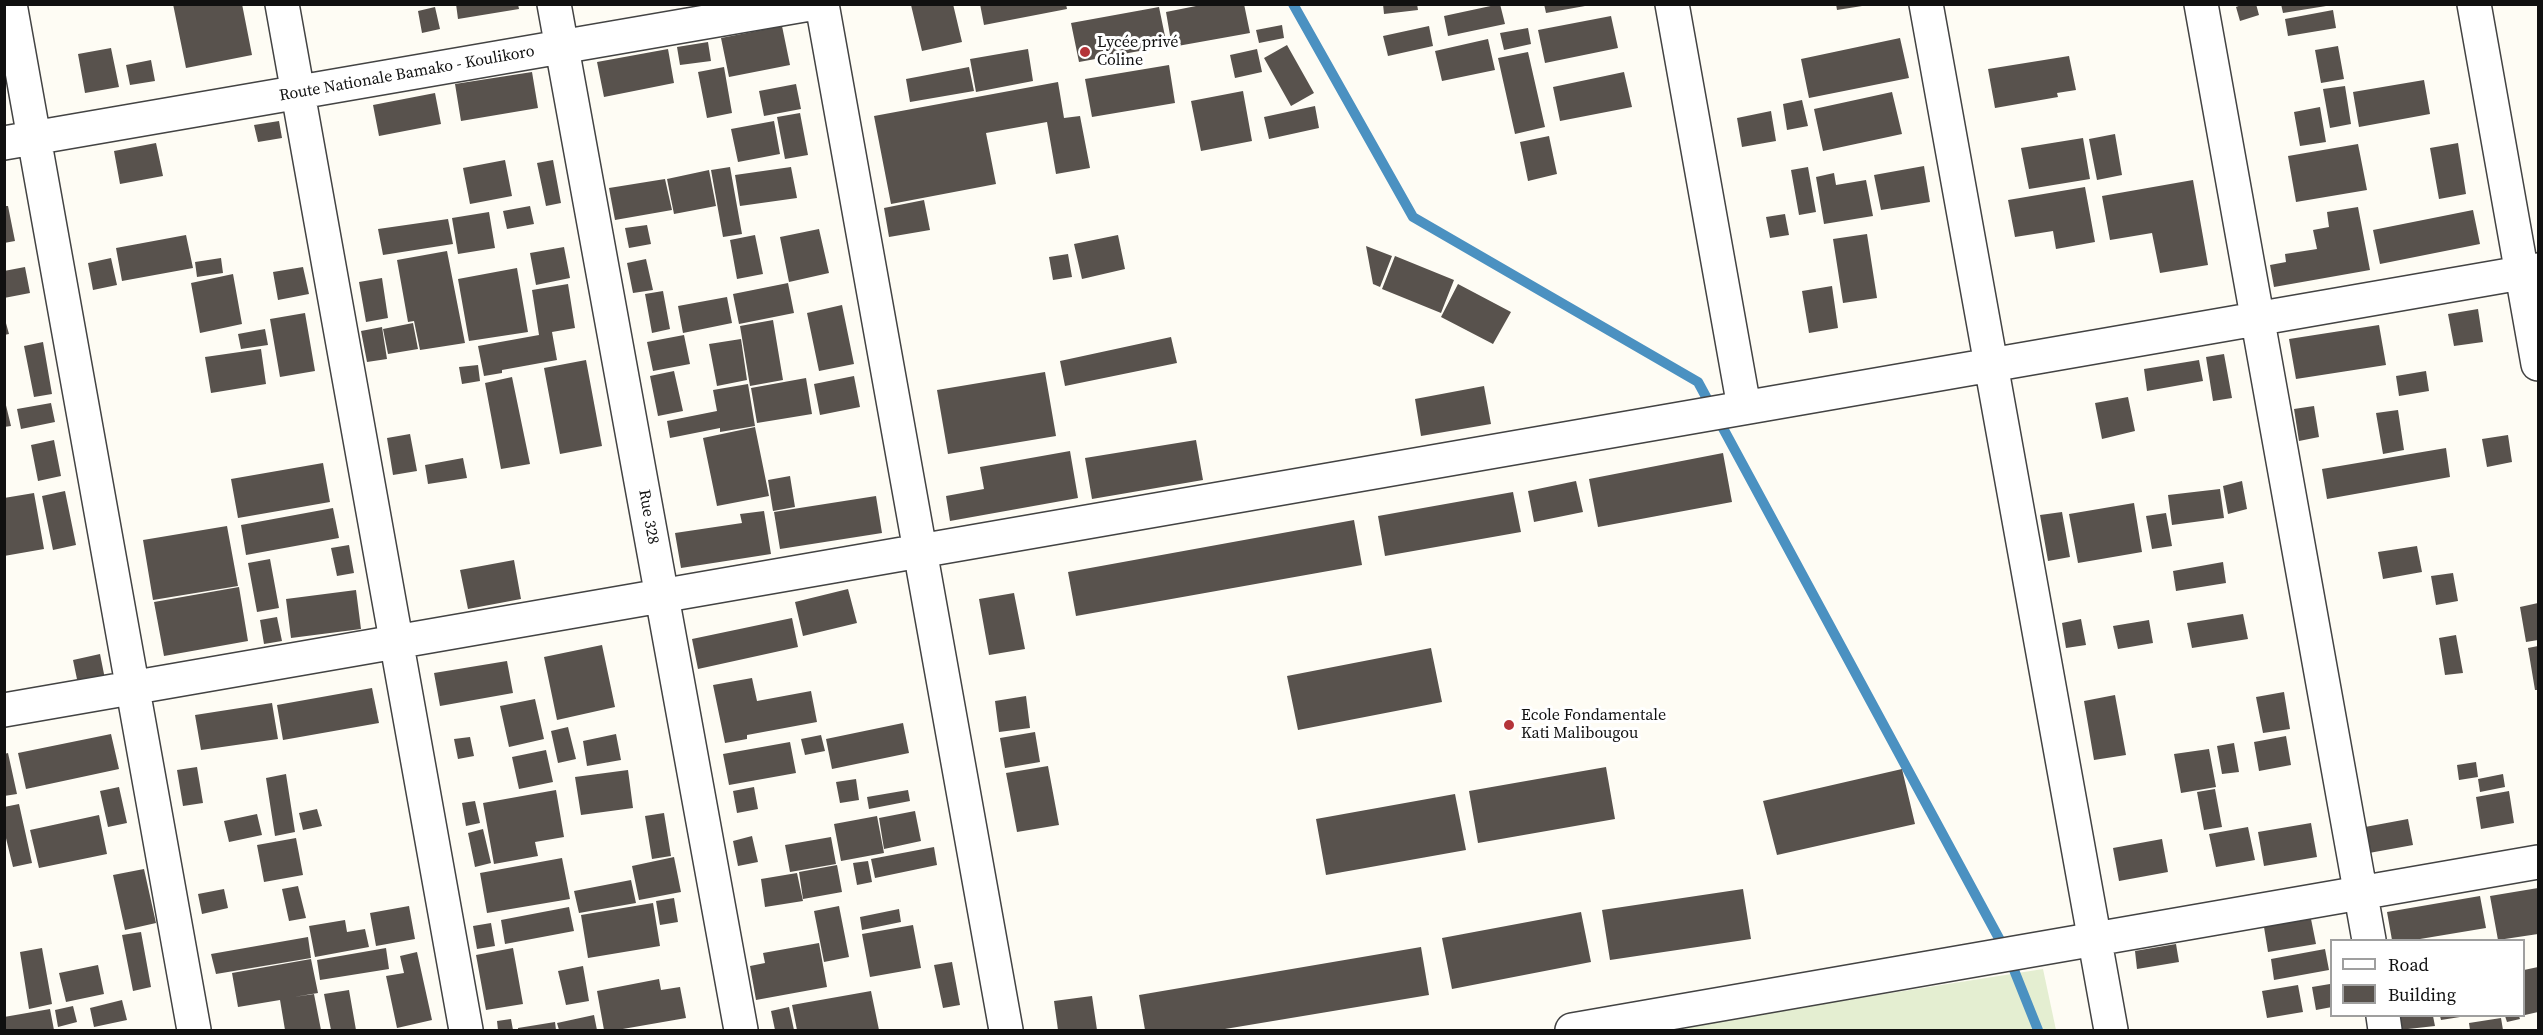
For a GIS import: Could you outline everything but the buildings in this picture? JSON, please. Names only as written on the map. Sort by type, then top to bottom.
[{"type":"street","points":[[10,4],[19,141],[132,687],[194,1030]]},
{"type":"street","points":[[282,4],[466,1030]]},
{"type":"street","name":"Rue 328","points":[[554,4],[741,1030]]},
{"type":"street","name":"Route Nationale Bamako - Koulikoro","points":[[19,141],[810,4]]},
{"type":"street","points":[[822,4],[1006,1030]]},
{"type":"street","points":[[1672,4],[1744,407]]},
{"type":"street","points":[[1926,4],[2110,1030]]},
{"type":"street","points":[[2201,4],[2369,939]]},
{"type":"street","points":[[2474,4],[2530,271],[2538,364]]},
{"type":"street","points":[[4,710],[2530,271]]},
{"type":"street","points":[[1572,1030],[2538,862]]},
{"type":"green space","points":[[2043,969],[2056,1030],[1657,1030]]},
{"type":"waterway","points":[[1293,4],[1413,217],[1698,382],[2008,955],[2038,1030]]},
{"type":"place","name":"Lycée privé Coline","points":[[1085,52]]},
{"type":"place","name":"Ecole Fondamentale Kati Malibougou","points":[[1509,725]]}]
